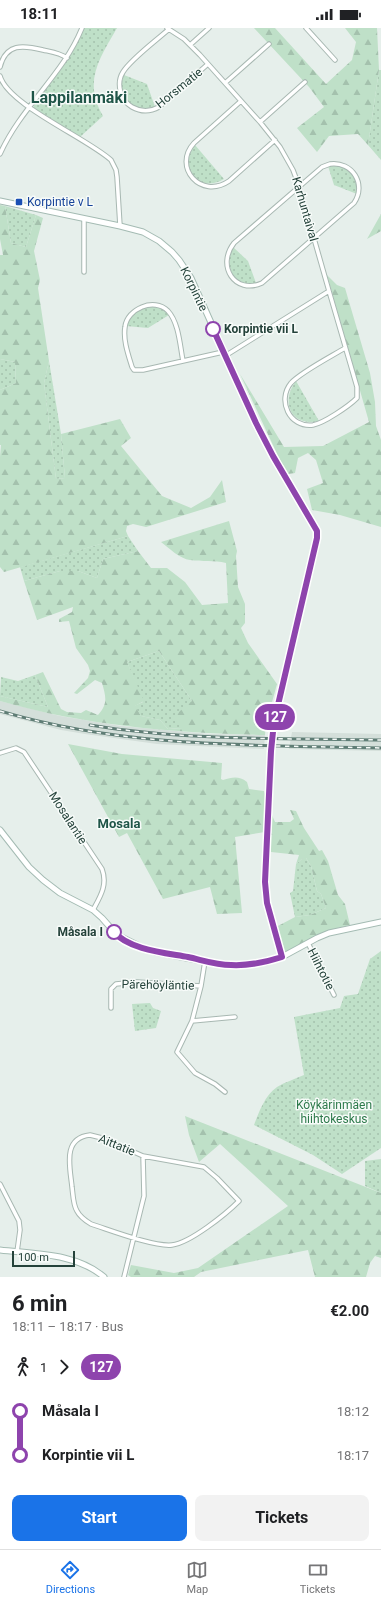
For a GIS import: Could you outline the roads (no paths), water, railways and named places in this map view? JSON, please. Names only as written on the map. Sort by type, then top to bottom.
[{"type":"street","points":[[0,154],[14,126],[67,58],[82,28]]},
{"type":"street","points":[[190,45],[209,28]]},
{"type":"street","points":[[306,28],[335,60]]},
{"type":"street","name":"Karhuntaival","points":[[168,29],[190,45],[260,122],[275,140],[288,161],[299,186],[313,239],[357,387],[357,398],[320,423],[308,425],[297,422],[288,414],[285,406],[286,394],[291,384],[299,377],[345,348]]},
{"type":"street","name":"Horsmatie","points":[[168,29],[129,65],[122,74],[119,86],[124,100],[129,106],[144,111],[159,107],[208,64]]},
{"type":"street","points":[[225,84],[269,44]]},
{"type":"street","points":[[0,67],[3,58],[11,50],[22,46],[57,53],[67,58]]},
{"type":"street","points":[[0,76],[7,90],[29,107],[111,160],[116,170],[117,177],[120,226]]},
{"type":"street","points":[[260,122],[305,82]]},
{"type":"street","points":[[240,101],[189,149],[186,164],[192,178],[198,183],[206,186],[214,187],[222,185],[275,140]]},
{"type":"street","points":[[342,164],[355,174],[358,181],[359,193],[354,203],[266,280],[251,286],[235,281],[228,271],[227,258],[234,243],[299,186],[322,167],[342,164]]},
{"type":"street","name":"Korpintie","points":[[0,201],[120,226],[151,236],[166,246],[179,260],[190,278],[224,354],[273,456],[317,531],[317,538],[274,722],[271,751],[265,882],[267,903],[282,957]]},
{"type":"street","points":[[84,219],[84,272]]},
{"type":"street","points":[[183,361],[172,317],[167,311],[154,305],[147,305],[141,307],[133,313],[124,328],[126,346],[134,370],[143,370],[224,354],[329,291]]},
{"type":"street","name":"Mosalantie","points":[[0,753],[16,748],[24,752],[102,869],[105,880],[104,888],[93,910]]},
{"type":"street","points":[[0,830],[29,867],[43,880],[60,893],[93,910],[117,935],[125,940],[155,952],[230,966],[267,962],[282,957],[329,933],[381,922]]},
{"type":"street","name":"Hiihtotie","points":[[308,943],[334,995]]},
{"type":"street","points":[[205,961],[201,986],[192,1021],[177,1052],[195,1073],[215,1084],[225,1092]]},
{"type":"street","name":"Pärehöyläntie","points":[[111,1008],[111,989],[116,984],[137,982],[201,986]]},
{"type":"street","points":[[192,1021],[235,1017]]},
{"type":"street","name":"Aittatie","points":[[124,1277],[134,1237],[145,1191],[143,1156],[102,1138],[90,1135],[84,1136],[74,1142],[69,1159],[77,1211],[91,1224],[134,1237]]},
{"type":"street","points":[[134,1237],[163,1245],[177,1244],[194,1235],[232,1208],[239,1201],[204,1167],[143,1156]]},
{"type":"street","points":[[0,1184],[19,1221],[20,1230],[17,1252]]},
{"type":"street","points":[[0,1250],[42,1254],[74,1261],[87,1266],[104,1277]]},
{"type":"railway","points":[[0,711],[47,723],[94,732],[141,738],[237,745],[381,748]]},
{"type":"railway","points":[[90,725],[162,734],[235,738],[381,740]]},
{"type":"place","name":"Korpintie v L","points":[[19,202]]},
{"type":"place","name":"Korpintie vii L","points":[[213,329]]},
{"type":"place","name":"Måsala I","points":[[114,932]]},
{"type":"district","name":"Lappilanmäki","points":[[79,97]]},
{"type":"district","name":"Mosala","points":[[119,823]]},
{"type":"park label","name":"Köykärinmäen hiihtokeskus","points":[[334,1112]]}]
